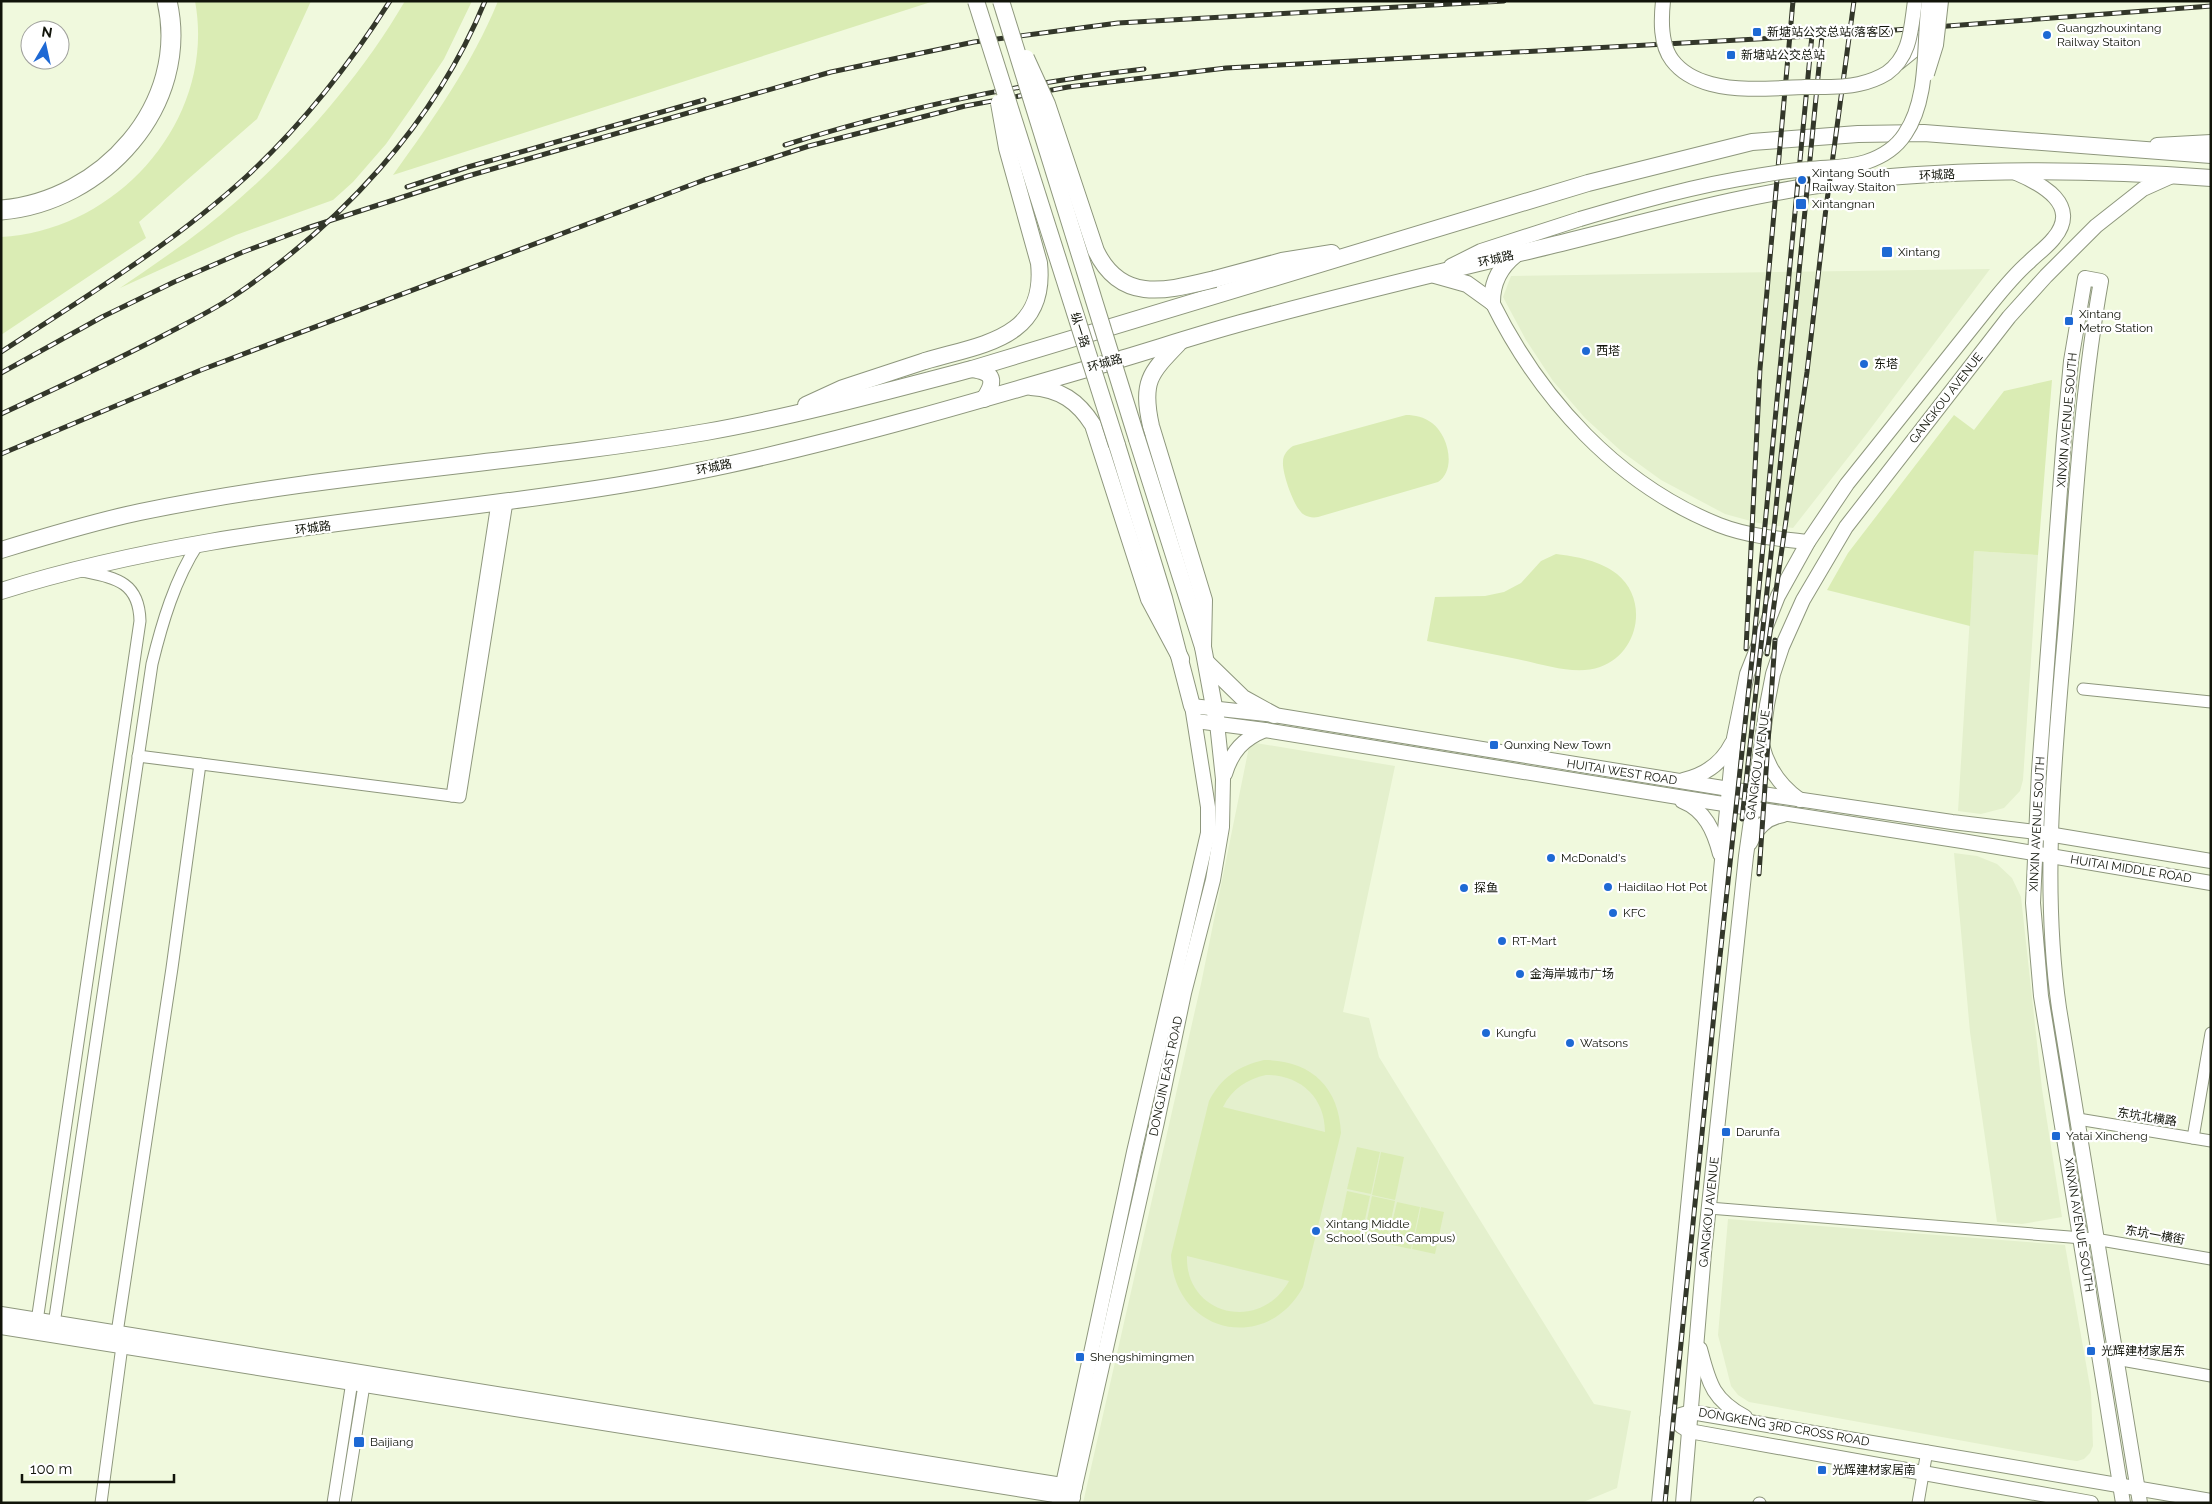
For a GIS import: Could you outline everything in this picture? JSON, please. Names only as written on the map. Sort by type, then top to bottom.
[{"type":"highway","points":[[1,210],[34,205],[71,190],[104,169],[132,141],[156,104],[164,81],[169,57],[171,32],[167,1]]},
{"type":"main road","name":"纵一路","points":[[976,1],[1117,445],[1181,659]]},
{"type":"main road","name":"纵一路","points":[[1001,1],[1205,654]]},
{"type":"main road","points":[[1008,23],[1042,90],[1096,251],[1108,271],[1127,284],[1151,290],[1164,290],[1306,256],[1374,248]]},
{"type":"main road","points":[[779,418],[843,388],[1013,332],[1032,311],[1039,288],[1039,263],[1007,148],[990,47]]},
{"type":"main road","points":[[1,550],[89,524],[200,500],[260,490],[591,449],[706,432],[779,418],[870,396],[972,368],[1588,184],[1752,142],[1792,138],[1924,133],[2211,155]]},
{"type":"main road","name":"环城路","points":[[1,591],[76,569],[140,554],[198,544],[502,503],[724,466],[984,399],[1235,325],[1425,275],[1735,200],[1849,181],[1961,174],[2173,175],[2211,178]]},
{"type":"main road","points":[[1492,302],[1493,288],[1499,272],[1515,254]]},
{"type":"main road","points":[[1425,275],[1457,280],[1476,289],[1492,302]]},
{"type":"main road","points":[[1110,328],[1121,359]]},
{"type":"main road","points":[[1180,342],[1159,363],[1149,381],[1146,402],[1151,426],[1204,600],[1205,654],[1243,698],[1274,715]]},
{"type":"main road","points":[[972,368],[984,370],[989,374],[992,381],[984,399]]},
{"type":"main road","points":[[1021,387],[1050,389],[1074,401],[1093,425],[1149,599],[1181,659]]},
{"type":"main road","points":[[1099,441],[1108,426],[1118,420],[1135,418],[1151,426]]},
{"type":"main road","name":"DONGJIN EAST ROAD","points":[[1205,654],[1216,715]]},
{"type":"main road","name":"DONGJIN EAST ROAD","points":[[1181,659],[1194,713]]},
{"type":"street","points":[[1663,1],[1664,40],[1672,60],[1688,75],[1709,84],[1744,88],[1857,85],[1879,77],[1914,50],[1925,29]]},
{"type":"street","points":[[1895,65],[1908,47],[1915,1]]},
{"type":"street","points":[[1922,86],[1925,29],[1929,1]]},
{"type":"street","points":[[1442,271],[1482,251],[1652,198],[1730,180],[1866,162],[1890,151],[1900,142],[1912,120],[1934,55],[1942,1]]},
{"type":"street","points":[[2108,147],[2211,142]]},
{"type":"street","name":"GANGKOU AVENUE","points":[[1658,1503],[1734,738],[1747,674],[1778,596],[1808,542],[1847,484],[2012,278],[2056,237],[2060,228],[2062,214],[2055,197],[2040,184],[2016,173]]},
{"type":"street","name":"GANGKOU AVENUE","points":[[1683,1503],[1709,1208],[1746,856],[1761,742],[1773,674],[1782,647],[1801,605],[1827,556],[1865,501],[2030,292],[2096,226],[2125,202],[2143,189],[2173,175]]},
{"type":"street","points":[[2012,278],[2026,281],[2030,292]]},
{"type":"street","name":"XINXIN AVENUE SOUTH","points":[[2123,1503],[2041,996],[2033,903],[2034,854],[2065,426],[2084,278],[2101,281],[2091,341],[2081,429],[2058,720],[2050,908],[2054,969],[2095,1239],[2140,1503]]},
{"type":"street","points":[[1492,302],[1515,347],[1549,395],[1594,444],[1633,476],[1675,503],[1720,526],[1764,536],[1808,542]]},
{"type":"street","points":[[138,756],[456,796],[502,503]]},
{"type":"street","points":[[53,1329],[152,664],[158,641],[185,566],[198,544]]},
{"type":"street","points":[[36,1326],[140,621],[140,608],[136,597],[127,584],[108,576],[76,569]]},
{"type":"street","points":[[2083,689],[2211,702]]},
{"type":"street","name":"HUITAI WEST ROAD","points":[[1194,713],[1274,715],[1754,793],[2052,835]]},
{"type":"street","name":"DONGJIN EAST ROAD","points":[[1067,1495],[1134,1152],[1208,833],[1208,807],[1194,713]]},
{"type":"street","name":"HUITAI WEST ROAD","points":[[1216,715],[1265,730],[2051,856]]},
{"type":"street","name":"DONGJIN EAST ROAD","points":[[1067,1495],[1184,994],[1213,880],[1222,827],[1223,779],[1216,715]]},
{"type":"street","points":[[1223,779],[1233,752],[1246,738],[1265,730]]},
{"type":"street","points":[[1677,781],[1698,775],[1719,762],[1727,753],[1734,738]]},
{"type":"street","points":[[1761,742],[1769,767],[1776,778],[1787,791],[1800,800]]},
{"type":"street","points":[[101,1503],[119,1340],[200,764]]},
{"type":"street","points":[[1624,788],[1626,772]]},
{"type":"street","points":[[1672,796],[1688,803],[1708,821],[1714,833],[1722,861]]},
{"type":"street","points":[[1746,856],[1755,833],[1760,826],[1768,820],[1786,814]]},
{"type":"street","name":"HUITAI MIDDLE ROAD","points":[[2052,835],[2211,861]]},
{"type":"street","name":"HUITAI MIDDLE ROAD","points":[[2051,856],[2211,882]]},
{"type":"street","points":[[2194,1138],[2211,1033]]},
{"type":"street","name":"东坑北横路","points":[[2078,1119],[2211,1141]]},
{"type":"street","name":"东坑一横街","points":[[1709,1208],[2095,1239],[2211,1259]]},
{"type":"street","points":[[1,1314],[36,1326],[53,1329],[1067,1495]]},
{"type":"street","points":[[1,1327],[36,1326]]},
{"type":"street","points":[[1697,1340],[1708,1378],[1720,1401],[1754,1422]]},
{"type":"street","points":[[2116,1359],[2211,1376]]},
{"type":"street","points":[[333,1503],[359,1378]]},
{"type":"street","points":[[345,1503],[359,1378]]},
{"type":"street","name":"DONGKENG 3RD CROSS ROAD","points":[[1667,1419],[1691,1412],[2211,1501]]},
{"type":"street","name":"DONGKENG 3RD CROSS ROAD","points":[[1667,1419],[1690,1431],[2091,1503]]},
{"type":"street","points":[[1918,1503],[1927,1451]]},
{"type":"shaded area","points":[[195,1],[311,1],[257,119],[139,222],[146,238],[1,335],[1,237],[44,230],[84,214],[120,191],[150,161],[174,126],[190,87],[198,45]]},
{"type":"shaded area","points":[[405,1],[472,1],[444,59],[386,144],[353,182],[333,200],[236,235],[120,288],[217,218],[278,162],[335,101],[384,35]]},
{"type":"shaded area","points":[[498,1],[934,1],[393,175],[451,91],[488,25]]},
{"type":"shaded area","points":[[1990,269],[1868,432],[1793,528],[1758,523],[1725,514],[1661,480],[1621,451],[1585,418],[1553,381],[1526,340],[1503,297],[1511,276]]},
{"type":"shaded area","points":[[2052,380],[2038,555],[1974,551],[1970,626],[1827,590],[1848,553],[1954,415],[1974,430],[2004,391]]},
{"type":"shaded area","points":[[1406,415],[1413,415],[1429,421],[1438,428],[1442,435],[1446,444],[1449,461],[1444,476],[1438,482],[1318,517],[1310,517],[1303,514],[1292,497],[1284,474],[1283,459],[1289,449],[1293,446]]},
{"type":"shaded area","points":[[1974,551],[2038,555],[2023,780],[2020,791],[2004,808],[1981,814],[1958,811]]},
{"type":"shaded area","points":[[1556,554],[1596,562],[1611,569],[1627,585],[1636,611],[1635,625],[1631,638],[1624,650],[1613,660],[1600,667],[1569,670],[1427,641],[1435,597],[1485,596],[1504,592],[1521,583],[1541,561]]},
{"type":"shaded area","name":"Xintang Middle School (South Campus)","points":[[1250,742],[1395,766],[1343,1012],[1369,1018],[1379,1057],[1594,1404],[1631,1411],[1617,1488],[1581,1503],[1083,1503],[1201,984]]},
{"type":"shaded area","points":[[1954,853],[1977,856],[1997,864],[2012,878],[2021,897],[2042,1089],[2062,1217],[2022,1224],[1997,1222],[1970,1032]]},
{"type":"shaded area","points":[[1264,1060],[1280,1061],[1308,1071],[1319,1079],[1328,1089],[1335,1102],[1341,1133],[1303,1287],[1287,1308],[1267,1322],[1246,1327],[1224,1326],[1204,1317],[1188,1302],[1176,1282],[1171,1255],[1209,1101],[1219,1086],[1231,1074]],"holes":[[[1266,1075],[1290,1079],[1308,1090],[1321,1108],[1325,1132],[1223,1107],[1231,1095],[1246,1082]],[[1187,1256],[1289,1281],[1276,1297],[1261,1307],[1244,1312],[1227,1310],[1211,1304],[1198,1293],[1190,1276]]]},
{"type":"shaded area","points":[[1357,1147],[1380,1152],[1371,1194],[1347,1189]]},
{"type":"shaded area","points":[[1381,1152],[1404,1157],[1395,1200],[1372,1195]]},
{"type":"shaded area","points":[[1347,1191],[1370,1196],[1361,1238],[1338,1233]]},
{"type":"shaded area","points":[[1372,1196],[1395,1201],[1386,1244],[1363,1239]]},
{"type":"shaded area","points":[[1397,1202],[1420,1207],[1411,1249],[1387,1244]]},
{"type":"shaded area","points":[[1421,1207],[1444,1212],[1435,1254],[1412,1249]]},
{"type":"shaded area","points":[[1728,1219],[2065,1245],[2091,1392],[2093,1446],[2090,1453],[2084,1459],[2077,1461],[2069,1460],[1749,1402],[1738,1395],[1731,1386],[1718,1335]]},
{"type":"railway","points":[[1,352],[159,247],[219,201],[247,176],[287,136],[342,71],[390,1]]},
{"type":"railway","points":[[1,414],[106,365],[208,312],[271,269],[310,238],[380,168],[411,130],[440,89],[464,46],[485,1]]},
{"type":"railway","points":[[1,373],[102,317],[174,282],[243,252],[307,228],[468,176],[831,72],[974,42],[1118,23],[1504,1]]},
{"type":"railway","points":[[1746,649],[1760,369],[1793,1]]},
{"type":"railway","points":[[1767,654],[1807,372],[1826,208],[1854,1]]},
{"type":"railway","points":[[1,454],[201,370],[704,180],[809,146],[965,106],[1068,87],[1226,68],[1829,35],[2211,6]]},
{"type":"railway","points":[[1665,1503],[1717,984],[1753,650],[1812,35]]},
{"type":"railway","points":[[1742,819],[1775,518],[1822,36]]},
{"type":"railway","points":[[785,145],[873,119],[963,98],[1008,89],[1144,69]]},
{"type":"railway","points":[[407,187],[468,167],[704,100]]},
{"type":"railway","points":[[1759,874],[1775,640]]},
{"type":"place","name":"新塘站公交总站(落客区)","points":[[1757,32]]},
{"type":"place","name":"Guangzhouxintang Railway Staiton","points":[[2047,35]]},
{"type":"place","name":"新塘站公交总站","points":[[1731,55]]},
{"type":"place","name":"Xintang South Railway Staiton","points":[[1802,180]]},
{"type":"place","name":"Xintangnan","points":[[1801,204]]},
{"type":"place","name":"Xintang","points":[[1887,252]]},
{"type":"place","name":"Xintang Metro Station","points":[[2069,321]]},
{"type":"place","name":"西塔","points":[[1586,351]]},
{"type":"place","name":"东塔","points":[[1864,364]]},
{"type":"place","name":"Qunxing New Town","points":[[1494,745]]},
{"type":"place","name":"McDonald's","points":[[1551,858]]},
{"type":"place","name":"Haidilao Hot Pot","points":[[1608,887]]},
{"type":"place","name":"探鱼","points":[[1464,888]]},
{"type":"place","name":"KFC","points":[[1613,913]]},
{"type":"place","name":"RT-Mart","points":[[1502,941]]},
{"type":"place","name":"金海岸城市广场","points":[[1520,974]]},
{"type":"place","name":"Kungfu","points":[[1486,1033]]},
{"type":"place","name":"Watsons","points":[[1570,1043]]},
{"type":"place","name":"Darunfa","points":[[1726,1132]]},
{"type":"place","name":"Yatai Xincheng","points":[[2056,1136]]},
{"type":"place","name":"Xintang Middle School (South Campus)","points":[[1316,1231]]},
{"type":"place","name":"光辉建材家居东","points":[[2091,1351]]},
{"type":"place","name":"Shengshimingmen","points":[[1080,1357]]},
{"type":"place","name":"Baijiang","points":[[359,1442]]},
{"type":"place","name":"光辉建材家居南","points":[[1822,1470]]}]
